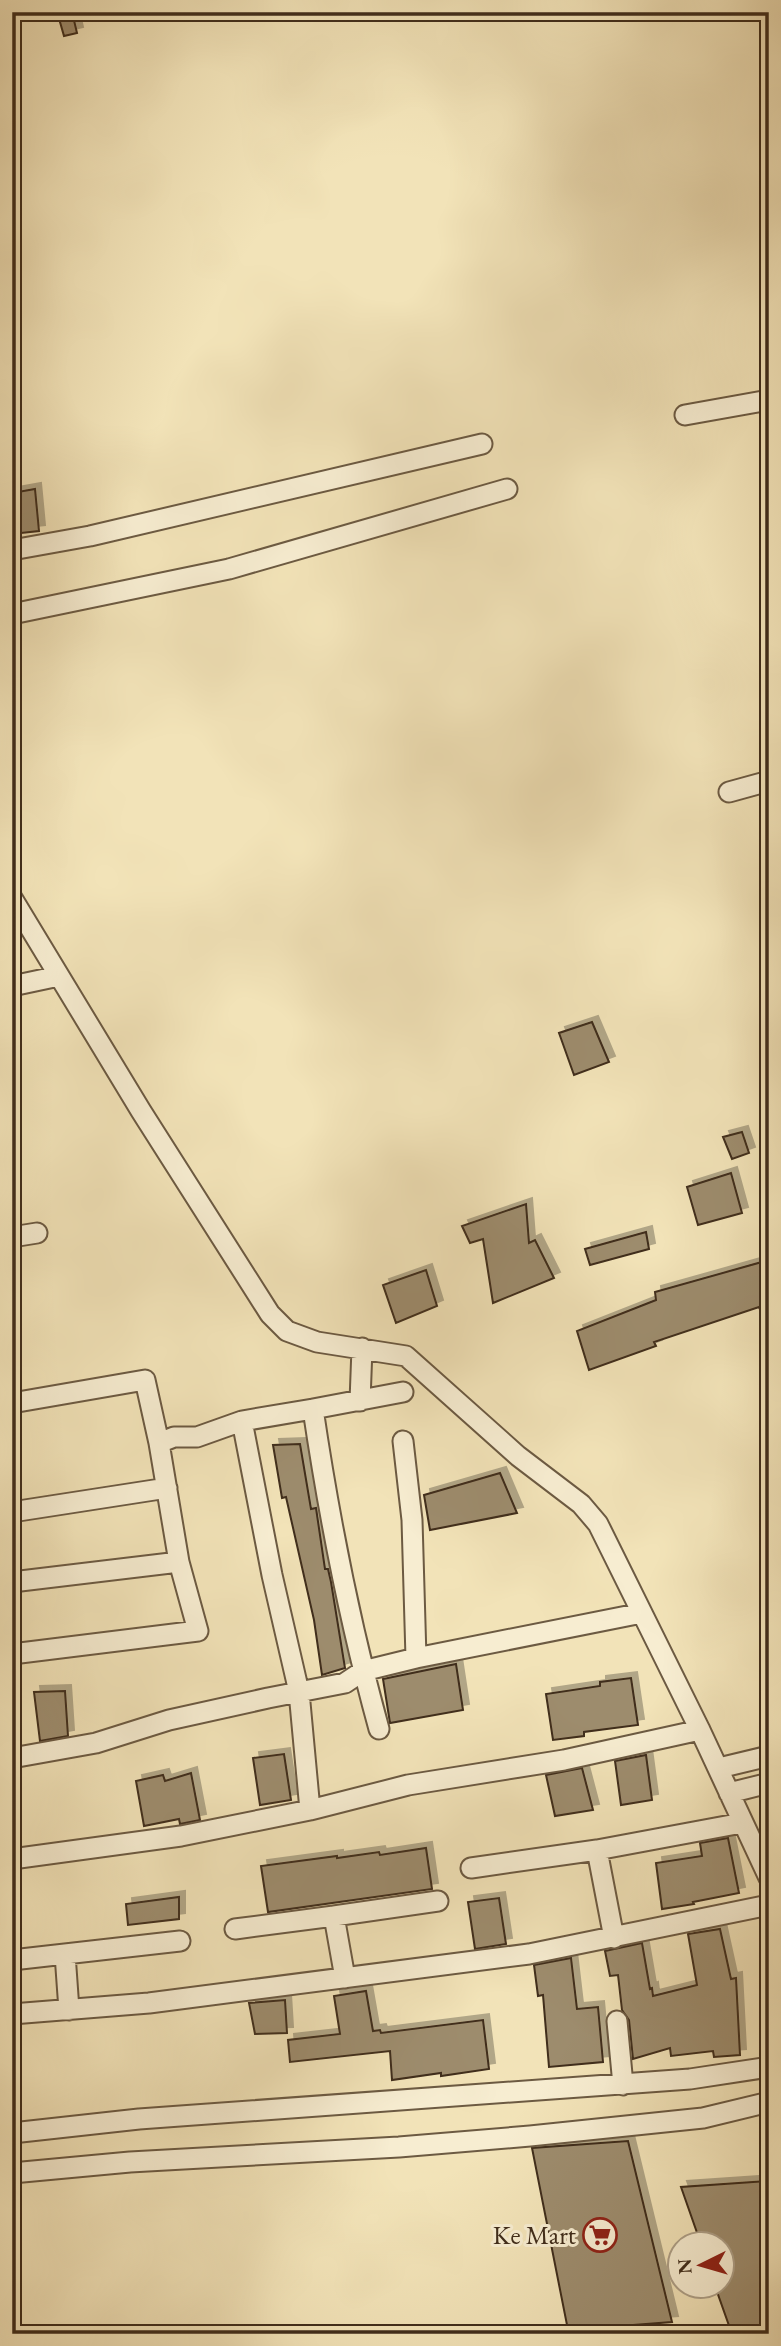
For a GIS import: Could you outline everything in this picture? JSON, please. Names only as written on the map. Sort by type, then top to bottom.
[{"type":"street","points":[[685,415],[769,400]]},
{"type":"street","points":[[12,550],[130,527],[482,444]]},
{"type":"street","points":[[12,614],[229,569],[507,489]]},
{"type":"street","points":[[729,792],[769,781]]},
{"type":"street","points":[[12,898],[141,1111],[270,1314],[287,1331],[317,1342],[406,1356],[518,1456],[581,1504],[598,1524],[719,1768],[769,1878]]},
{"type":"street","points":[[12,986],[59,976]]},
{"type":"street","points":[[12,1237],[37,1233]]},
{"type":"street","points":[[360,1401],[362,1348]]},
{"type":"street","points":[[12,1403],[145,1380],[159,1443],[179,1562],[198,1631],[12,1654]]},
{"type":"street","points":[[159,1443],[174,1437],[197,1437],[242,1421],[403,1392]]},
{"type":"street","points":[[313,1409],[323,1480],[363,1671],[379,1729]]},
{"type":"street","points":[[242,1421],[272,1575],[299,1692],[310,1810]]},
{"type":"street","points":[[403,1441],[412,1520],[416,1658]]},
{"type":"street","points":[[12,1512],[167,1488]]},
{"type":"street","points":[[12,1582],[179,1562]]},
{"type":"street","points":[[12,1758],[96,1742],[169,1720],[345,1683],[363,1671],[416,1658],[642,1613]]},
{"type":"street","points":[[12,1859],[181,1836],[310,1810],[408,1785],[564,1760],[700,1730]]},
{"type":"street","points":[[719,1768],[769,1756]]},
{"type":"street","points":[[730,1793],[769,1783]]},
{"type":"street","points":[[471,1868],[597,1850],[742,1823]]},
{"type":"street","points":[[597,1850],[614,1938]]},
{"type":"street","points":[[235,1929],[438,1901]]},
{"type":"street","points":[[12,2014],[149,2003],[529,1954],[769,1905]]},
{"type":"street","points":[[334,1916],[345,1978]]},
{"type":"street","points":[[12,1960],[180,1941]]},
{"type":"street","points":[[65,1954],[69,2010]]},
{"type":"street","points":[[617,2021],[623,2084]]},
{"type":"street","points":[[12,2133],[139,2119],[690,2079],[769,2067]]},
{"type":"street","points":[[12,2173],[130,2162],[399,2147],[530,2136],[703,2118],[769,2102]]},
{"type":"building","points":[[72,12],[77,33],[64,36],[58,15]]},
{"type":"building","points":[[35,489],[39,531],[12,534],[12,493]]},
{"type":"building","points":[[592,1022],[609,1062],[574,1075],[559,1033]]},
{"type":"building","points":[[742,1132],[749,1153],[732,1159],[723,1137]]},
{"type":"building","points":[[731,1173],[742,1213],[698,1225],[687,1187]]},
{"type":"building","points":[[526,1204],[529,1243],[535,1240],[554,1278],[493,1303],[483,1239],[470,1243],[462,1226]]},
{"type":"building","points":[[646,1232],[649,1249],[590,1265],[585,1249]]},
{"type":"building","points":[[769,1260],[769,1330],[759,1307],[654,1342],[656,1346],[589,1370],[577,1331],[656,1300],[655,1292]]},
{"type":"building","points":[[426,1270],[437,1306],[396,1323],[383,1285]]},
{"type":"building","points":[[300,1444],[311,1509],[316,1508],[325,1569],[328,1569],[331,1582],[345,1668],[322,1675],[314,1620],[286,1497],[282,1498],[273,1445]]},
{"type":"building","points":[[500,1473],[517,1513],[430,1530],[424,1495]]},
{"type":"building","points":[[456,1664],[463,1710],[390,1723],[383,1679]]},
{"type":"building","points":[[631,1678],[638,1725],[584,1732],[584,1736],[553,1740],[546,1694],[600,1686],[600,1682]]},
{"type":"building","points":[[65,1691],[68,1736],[40,1741],[34,1692]]},
{"type":"building","points":[[284,1754],[291,1800],[260,1805],[253,1758]]},
{"type":"building","points":[[646,1755],[652,1800],[621,1805],[615,1761]]},
{"type":"building","points":[[582,1768],[593,1810],[555,1816],[546,1775]]},
{"type":"building","points":[[191,1773],[200,1820],[180,1824],[179,1819],[144,1826],[136,1781],[163,1775],[165,1781]]},
{"type":"building","points":[[728,1838],[739,1893],[662,1909],[656,1863],[702,1856],[700,1843]]},
{"type":"building","points":[[426,1848],[432,1889],[268,1912],[261,1866]]},
{"type":"building","points":[[179,1897],[179,1919],[128,1925],[126,1904]]},
{"type":"building","points":[[499,1898],[506,1944],[475,1949],[468,1902]]},
{"type":"building","points":[[720,1929],[731,1979],[736,1978],[740,2055],[714,2057],[713,2051],[671,2056],[670,2048],[633,2059],[629,2020],[622,2010],[618,1975],[610,1976],[605,1951],[642,1943],[653,1996],[697,1985],[688,1934]]},
{"type":"building","points":[[571,1958],[577,2009],[598,2007],[603,2062],[549,2067],[543,1995],[538,1996],[534,1965]]},
{"type":"building","points":[[366,1991],[373,2031],[380,2030],[381,2033],[483,2020],[489,2069],[392,2080],[390,2051],[290,2062],[288,2040],[340,2034],[334,1996]]},
{"type":"building","points":[[285,2000],[287,2033],[255,2034],[249,2003]]},
{"type":"building","name":"Ke Mart","points":[[628,2141],[672,2322],[568,2330],[532,2148]]},
{"type":"building","points":[[769,2181],[769,2334],[732,2334],[720,2300],[736,2300],[736,2230],[696,2230],[681,2187]]},
{"type":"place","name":"Ke Mart","points":[[600,2235]]}]
